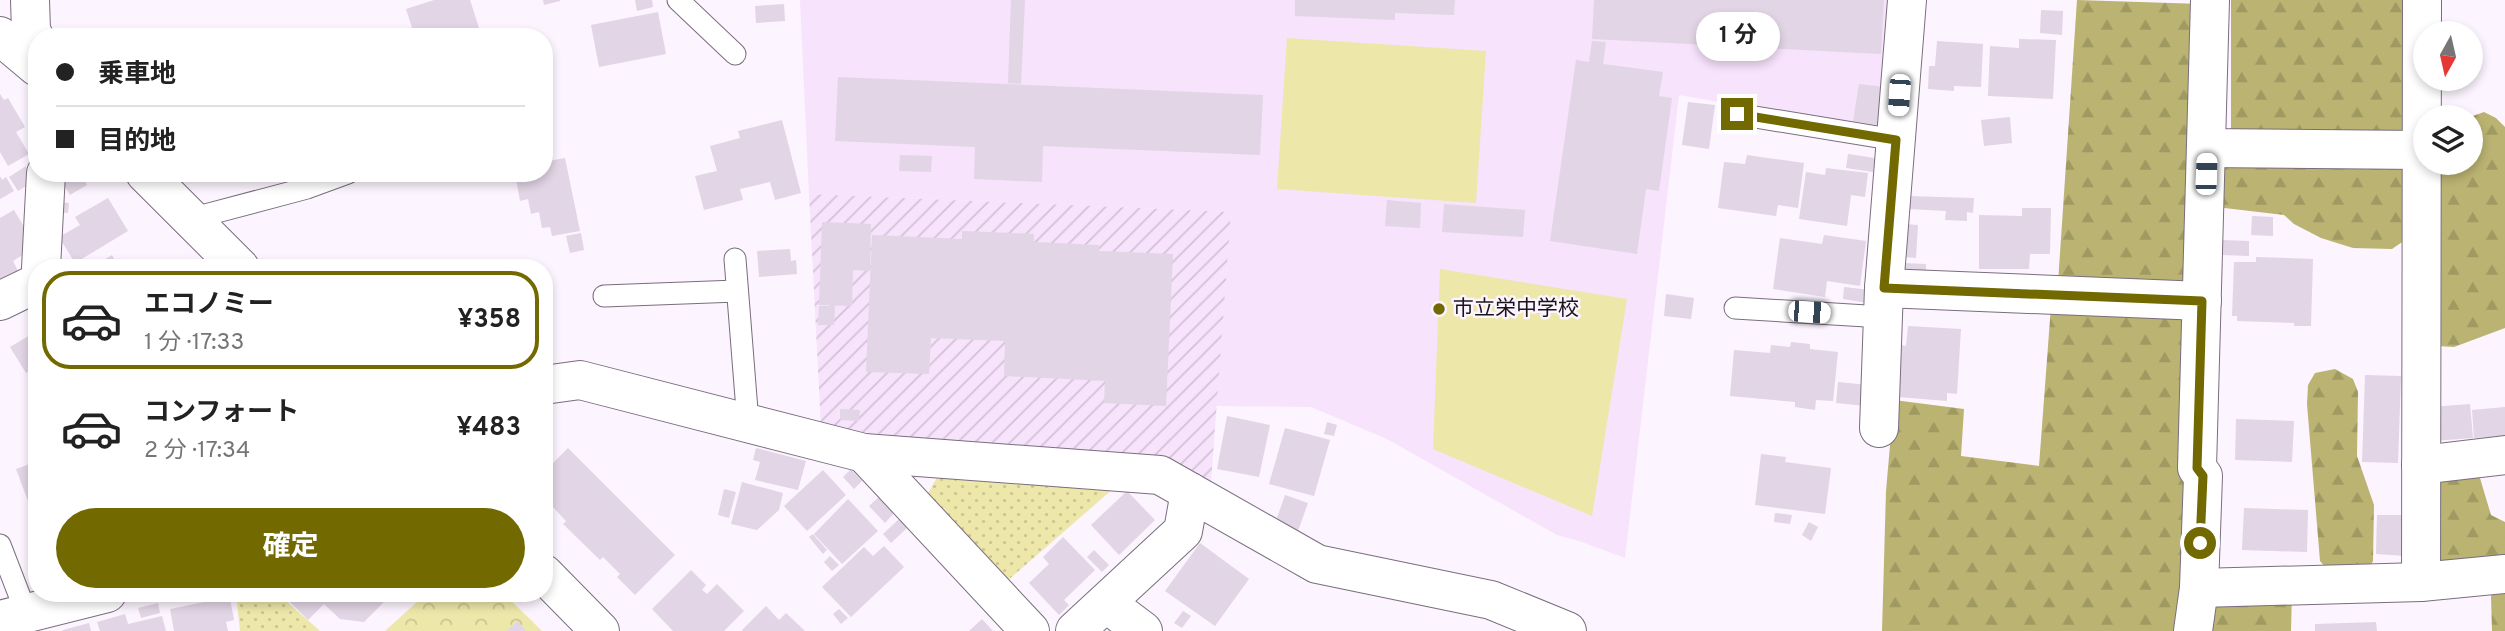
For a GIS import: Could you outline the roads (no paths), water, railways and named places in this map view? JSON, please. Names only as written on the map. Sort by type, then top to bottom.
[{"type":"street","points":[[30,0],[31,28]]},
{"type":"street","points":[[1879,428],[1883,302],[1907,0]]},
{"type":"street","points":[[2193,631],[2199,588],[2203,476],[2197,468],[2210,0]]},
{"type":"street","points":[[2421,0],[2421,105]]},
{"type":"street","points":[[0,36],[28,60]]},
{"type":"street","points":[[2207,148],[2413,150]]},
{"type":"street","points":[[2421,175],[2421,582]]},
{"type":"street","points":[[41,259],[46,182]]},
{"type":"street","points":[[154,182],[231,259]]},
{"type":"street","points":[[0,301],[28,287]]},
{"type":"street","points":[[1883,302],[2202,301]]},
{"type":"street","points":[[553,384],[580,380],[864,453],[1160,475],[1317,564],[1491,600],[1567,631]]},
{"type":"street","points":[[864,453],[1030,631]]},
{"type":"street","points":[[2421,465],[2505,455]]},
{"type":"street","points":[[1075,631],[1183,531],[1189,492]]},
{"type":"street","points":[[2199,588],[2421,582],[2505,574]]},
{"type":"street","points":[[553,583],[600,631]]},
{"type":"street","points":[[14,617],[72,602]]},
{"type":"street","points":[[1106,603],[1143,631]]},
{"type":"lane","points":[[678,0],[736,54]]},
{"type":"lane","points":[[1737,114],[1896,140]]},
{"type":"lane","points":[[190,219],[323,182]]},
{"type":"lane","points":[[735,259],[748,423]]},
{"type":"lane","points":[[604,296],[737,291]]},
{"type":"lane","points":[[1735,308],[1883,302]]},
{"type":"lane","points":[[0,545],[14,617]]},
{"type":"place","name":"市立栄中学校","points":[[1439,309]]}]
